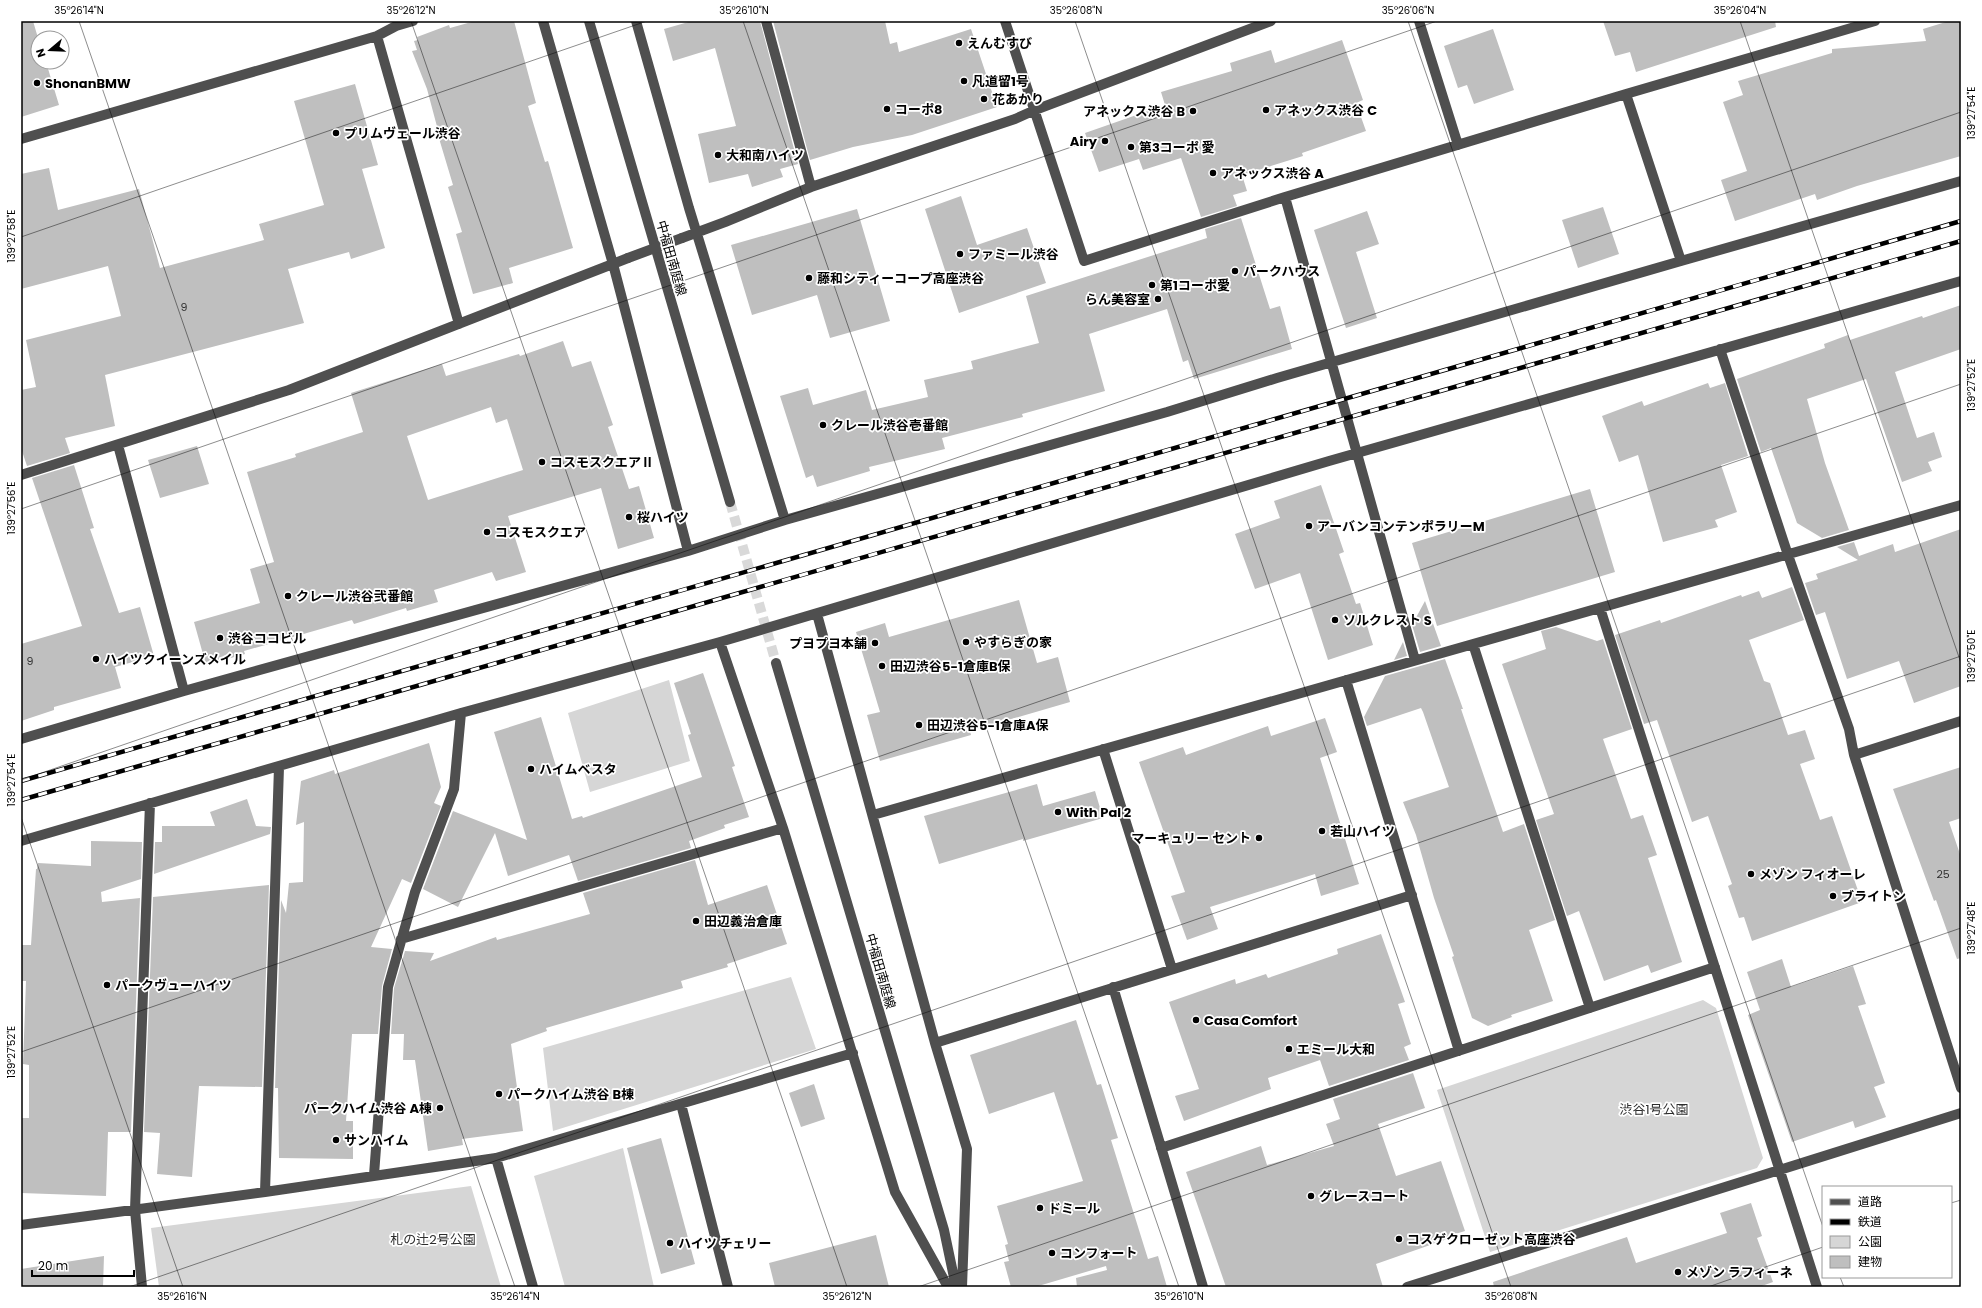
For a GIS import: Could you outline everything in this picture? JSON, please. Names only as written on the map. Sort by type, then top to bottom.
[{"type":"street","points":[[21,138],[377,36],[396,26],[413,21]]},
{"type":"street","points":[[544,21],[614,264],[688,551]]},
{"type":"street","name":"中福田南庭線","points":[[589,21],[730,502]]},
{"type":"street","points":[[636,21],[697,232],[785,520]]},
{"type":"street","points":[[766,21],[811,187]]},
{"type":"street","points":[[1005,21],[1084,261],[1285,197],[1626,94],[1875,21]]},
{"type":"street","points":[[21,476],[289,390],[811,187],[1015,120],[1035,110],[1271,21]]},
{"type":"street","points":[[1419,21],[1458,145]]},
{"type":"street","points":[[377,36],[459,324]]},
{"type":"street","points":[[1626,94],[1681,261]]},
{"type":"street","points":[[21,739],[184,691],[688,551],[785,520],[1167,412],[1681,261],[1961,181]]},
{"type":"street","points":[[1285,197],[1415,660]]},
{"type":"street","points":[[21,841],[461,713],[817,614],[1357,453],[1720,348],[1961,281]]},
{"type":"street","points":[[1720,348],[1788,555],[1849,729],[1854,755],[1961,1088]]},
{"type":"street","points":[[118,445],[184,691]]},
{"type":"street","points":[[872,815],[1961,505]]},
{"type":"street","points":[[1600,608],[1818,1287]]},
{"type":"street","points":[[817,614],[935,1043],[967,1149],[962,1287]]},
{"type":"street","points":[[720,642],[783,828],[895,1192],[948,1287]]},
{"type":"street","points":[[1473,644],[1590,1008]]},
{"type":"street","name":"中福田南庭線","points":[[776,663],[944,1230],[956,1287]]},
{"type":"street","points":[[1346,680],[1459,1051]]},
{"type":"street","points":[[374,1176],[388,987],[415,892],[454,789],[461,713]]},
{"type":"street","points":[[1854,755],[1961,721]]},
{"type":"street","points":[[1103,749],[1172,969]]},
{"type":"street","points":[[265,1192],[279,767]]},
{"type":"street","points":[[142,1287],[134,1210],[150,803]]},
{"type":"street","points":[[401,939],[783,828]]},
{"type":"street","points":[[935,1043],[1412,895]]},
{"type":"street","points":[[1161,1148],[1715,967]]},
{"type":"street","points":[[1113,987],[1203,1287]]},
{"type":"street","points":[[21,1225],[265,1192],[496,1158],[853,1053]]},
{"type":"street","points":[[681,1104],[728,1287]]},
{"type":"street","points":[[1407,1287],[1961,1113]]},
{"type":"street","points":[[496,1158],[533,1287]]},
{"type":"green space","points":[[669,680],[690,761],[590,792],[568,713]]},
{"type":"green space","points":[[791,977],[816,1049],[553,1131],[543,1048]]},
{"type":"green space","name":"渋谷1号公園","points":[[1703,1000],[1716,1008],[1763,1158],[1757,1168],[1490,1252],[1437,1090]]},
{"type":"green space","points":[[623,1148],[654,1287],[565,1287],[534,1176]]},
{"type":"green space","name":"札の辻2号公園","points":[[471,1186],[501,1287],[159,1287],[151,1228]]},
{"type":"building","name":"ShonanBMW","points":[[21,21],[33,21],[36,30],[30,30],[30,70],[48,70],[59,105],[21,117]]},
{"type":"building","points":[[475,21],[514,21],[536,103],[528,106],[545,162],[548,161],[573,248],[509,268],[513,283],[473,294],[456,234],[462,232],[448,187],[453,185],[438,135],[439,134],[427,89],[412,51],[417,50],[414,41],[418,40],[417,37],[449,25],[450,28]]},
{"type":"building","points":[[692,21],[760,21],[798,164],[780,169],[783,177],[752,187],[748,174],[709,183],[698,134],[736,126],[715,48],[673,61],[664,29]]},
{"type":"building","points":[[773,21],[885,21],[890,44],[897,42],[899,52],[971,29],[997,107],[912,135],[853,147],[810,160]]},
{"type":"building","points":[[1603,21],[1775,21],[1776,27],[1636,72],[1630,52],[1615,56]]},
{"type":"building","points":[[1949,21],[1961,21],[1961,156],[1857,186],[1817,200],[1815,194],[1735,221],[1721,180],[1747,171],[1723,102],[1743,95],[1738,81],[1832,53],[1832,49],[1926,41],[1923,29]]},
{"type":"building","points":[[1493,29],[1514,90],[1474,104],[1467,85],[1458,88],[1444,46]]},
{"type":"building","points":[[1342,40],[1363,100],[1356,103],[1366,131],[1302,153],[1303,156],[1242,175],[1247,191],[1233,195],[1237,206],[1201,217],[1181,158],[1143,170],[1139,159],[1099,172],[1085,133],[1165,105],[1161,92],[1232,71],[1230,63],[1271,50],[1275,63]]},
{"type":"building","points":[[355,84],[378,165],[362,169],[385,248],[351,259],[349,252],[288,269],[304,323],[105,375],[115,426],[65,438],[70,453],[27,466],[21,448],[21,390],[36,387],[26,340],[121,316],[108,266],[21,289],[21,174],[49,168],[58,210],[139,189],[160,268],[264,240],[259,224],[324,205],[294,101]]},
{"type":"building","points":[[961,196],[977,245],[1027,228],[1046,283],[959,313],[925,209]]},
{"type":"building","points":[[1603,207],[1619,254],[1578,268],[1562,220]]},
{"type":"building","name":"藤和シティーコープ高座渋谷","points":[[857,209],[890,321],[830,338],[817,295],[752,315],[731,245]]},
{"type":"building","points":[[1367,211],[1379,244],[1356,252],[1377,318],[1346,328],[1314,230]]},
{"type":"building","points":[[1241,218],[1270,309],[1280,306],[1292,349],[1194,379],[1188,360],[1183,362],[1167,309],[1089,334],[1105,391],[1022,414],[1023,417],[942,438],[945,449],[869,467],[870,471],[817,487],[813,475],[806,478],[780,396],[808,388],[813,405],[866,390],[872,410],[928,397],[924,380],[973,369],[971,361],[1039,343],[1026,296],[1207,238],[1205,229]]},
{"type":"building","points":[[1961,305],[1961,349],[1895,372],[1917,438],[1934,432],[1942,457],[1928,462],[1932,471],[1902,482],[1866,379],[1807,399],[1825,463],[1849,530],[1822,538],[1797,523],[1771,448],[1761,452],[1737,379],[1825,348],[1824,344],[1848,335],[1850,340],[1922,316],[1923,318]]},
{"type":"building","points":[[563,341],[572,367],[591,361],[613,425],[608,427],[629,489],[639,486],[654,538],[618,549],[601,488],[508,516],[526,572],[496,581],[492,572],[434,590],[438,602],[407,611],[406,608],[354,624],[352,620],[244,651],[245,654],[206,665],[194,622],[260,603],[250,569],[274,562],[247,472],[296,457],[295,454],[363,432],[351,393],[442,364],[446,376],[519,354],[520,356]],"holes":[[[491,407],[496,423],[507,419],[523,470],[428,500],[407,436]]]},
{"type":"building","points":[[1708,383],[1710,388],[1725,383],[1748,456],[1721,465],[1737,512],[1715,520],[1718,527],[1663,542],[1638,455],[1619,462],[1602,416],[1642,401],[1644,406]]},
{"type":"building","points":[[197,446],[209,484],[160,498],[148,460]]},
{"type":"building","points":[[74,465],[94,528],[90,529],[119,613],[140,607],[154,656],[115,667],[121,688],[54,707],[54,710],[21,721],[21,644],[82,626],[32,478]]},
{"type":"building","points":[[1321,485],[1344,552],[1339,554],[1356,604],[1360,603],[1373,645],[1328,660],[1300,573],[1255,589],[1235,534],[1280,518],[1274,501]]},
{"type":"building","points":[[1590,489],[1615,572],[1437,626],[1412,543]]},
{"type":"building","points":[[1961,529],[1961,686],[1914,703],[1899,661],[1847,679],[1825,612],[1816,615],[1805,583],[1818,579],[1816,574],[1858,560],[1837,547],[1854,542],[1859,556],[1893,544],[1895,552]]},
{"type":"building","points":[[1792,587],[1804,620],[1749,640],[1764,681],[1770,683],[1788,735],[1805,730],[1815,759],[1800,764],[1820,820],[1832,816],[1862,902],[1752,941],[1744,917],[1739,918],[1728,886],[1732,884],[1708,816],[1692,822],[1657,720],[1644,724],[1615,635],[1660,620],[1661,623],[1741,595],[1742,597],[1759,591],[1762,598]]},
{"type":"building","points":[[1019,600],[1037,663],[1058,657],[1070,702],[970,731],[971,735],[880,761],[867,715],[880,712],[856,632],[885,623],[889,637]]},
{"type":"building","points":[[1425,601],[1441,646],[1420,652],[1412,625]]},
{"type":"building","points":[[1556,627],[1597,641],[1603,639],[1632,729],[1603,739],[1631,819],[1643,815],[1657,855],[1648,858],[1682,962],[1651,973],[1648,965],[1604,981],[1579,911],[1567,916],[1536,820],[1554,814],[1502,664],[1546,649],[1541,631]]},
{"type":"building","points":[[1403,642],[1407,656],[1394,660]]},
{"type":"building","points":[[1445,659],[1503,832],[1524,824],[1555,920],[1529,930],[1553,1001],[1511,1015],[1512,1017],[1488,1026],[1472,1018],[1452,957],[1454,956],[1434,898],[1416,835],[1403,802],[1449,787],[1423,712],[1421,708],[1367,726],[1364,717],[1385,676]]},
{"type":"building","points":[[703,673],[735,766],[732,767],[749,817],[724,825],[725,828],[689,841],[691,848],[578,881],[569,855],[508,876],[495,833],[458,907],[423,889],[453,811],[527,840],[494,732],[541,717],[572,819],[582,816],[583,818],[702,777],[688,735],[691,734],[674,683]]},
{"type":"building","points":[[1325,718],[1337,752],[1320,758],[1359,884],[1321,896],[1315,874],[1210,907],[1218,929],[1187,940],[1171,896],[1185,892],[1139,762],[1183,747],[1186,755],[1268,726],[1271,736]]},
{"type":"building","points":[[429,743],[441,787],[434,803],[441,806],[411,883],[402,879],[371,947],[392,949],[382,986],[378,1034],[352,1034],[346,1121],[353,1121],[353,1159],[279,1158],[278,1088],[275,1088],[281,900],[286,913],[289,883],[303,882],[304,822],[296,825],[301,781],[334,770],[335,774]]},
{"type":"building","points":[[1961,767],[1961,818],[1949,822],[1961,857],[1961,958],[1957,959],[1893,789]]},
{"type":"building","points":[[1037,784],[1043,806],[1095,791],[1103,818],[1023,841],[1023,839],[939,864],[924,816]]},
{"type":"building","points":[[247,799],[256,826],[271,827],[270,834],[154,874],[155,842],[162,842],[162,826],[215,826],[210,812]]},
{"type":"building","points":[[91,841],[142,842],[141,879],[101,892],[102,902],[140,898],[131,1132],[108,1132],[106,1196],[21,1193],[21,1118],[29,1118],[29,1065],[23,1064],[26,981],[21,981],[21,945],[31,945],[36,869],[38,863],[91,866]]},
{"type":"building","points":[[695,860],[708,905],[767,885],[787,944],[727,964],[728,967],[681,981],[683,988],[546,1028],[547,1031],[511,1044],[523,1131],[462,1139],[463,1145],[428,1151],[415,1060],[403,1060],[404,1034],[391,1034],[394,988],[405,951],[434,953],[430,961],[496,937],[497,940],[590,914],[583,893]]},
{"type":"building","points":[[269,885],[262,1087],[199,1086],[192,1177],[157,1174],[160,1133],[144,1132],[153,897]]},
{"type":"building","points":[[1381,934],[1405,1002],[1398,1004],[1411,1044],[1404,1047],[1409,1060],[1329,1086],[1320,1060],[1268,1078],[1271,1089],[1184,1121],[1175,1096],[1199,1089],[1169,1002],[1235,979],[1236,984],[1266,974],[1268,978],[1338,954],[1337,949]]},
{"type":"building","points":[[1782,959],[1791,987],[1853,966],[1866,1004],[1858,1006],[1885,1083],[1874,1087],[1886,1117],[1855,1128],[1853,1121],[1792,1142],[1748,1015],[1760,1010],[1747,972]]},
{"type":"building","points":[[1076,1020],[1097,1085],[1101,1084],[1118,1138],[1111,1140],[1148,1259],[1158,1256],[1167,1287],[1077,1287],[1076,1278],[1107,1270],[1106,1266],[1035,1287],[1011,1287],[1004,1262],[1009,1261],[1005,1245],[1008,1244],[997,1206],[1083,1181],[1054,1092],[989,1114],[970,1055]]},
{"type":"building","points":[[1413,1073],[1425,1108],[1378,1124],[1396,1176],[1441,1161],[1465,1231],[1449,1236],[1450,1238],[1376,1264],[1383,1287],[1226,1287],[1186,1172],[1261,1146],[1267,1165],[1334,1146],[1326,1124],[1340,1119],[1333,1099]]},
{"type":"building","points":[[814,1084],[825,1119],[801,1127],[789,1093]]},
{"type":"building","points":[[661,1138],[695,1264],[661,1274],[627,1148]]},
{"type":"building","points":[[1751,1203],[1762,1236],[1757,1238],[1773,1282],[1759,1287],[1494,1287],[1493,1282],[1627,1237],[1636,1263],[1727,1233],[1720,1213]]},
{"type":"building","points":[[876,1235],[889,1287],[775,1287],[769,1263]]},
{"type":"building","points":[[104,1256],[103,1287],[21,1287],[21,1269]]},
{"type":"tunnel","points":[[730,502],[776,663]]},
{"type":"railway","points":[[21,781],[1961,221]]},
{"type":"railway","points":[[21,800],[1961,241]]},
{"type":"place","name":"えんむすび","points":[[959,43]]},
{"type":"place","name":"凡道留1号","points":[[964,81]]},
{"type":"place","name":"ShonanBMW","points":[[37,83]]},
{"type":"place","name":"花あかり","points":[[984,99]]},
{"type":"place","name":"コーポ8","points":[[887,109]]},
{"type":"place","name":"アネックス渋谷 C","points":[[1266,110]]},
{"type":"place","name":"アネックス渋谷 B","points":[[1193,111]]},
{"type":"place","name":"プリムヴェール渋谷","points":[[336,133]]},
{"type":"place","name":"Airy","points":[[1105,141]]},
{"type":"place","name":"第3コーポ 愛","points":[[1131,147]]},
{"type":"place","name":"大和南ハイツ","points":[[718,155]]},
{"type":"place","name":"アネックス渋谷 A","points":[[1213,173]]},
{"type":"place","name":"ファミール渋谷","points":[[960,254]]},
{"type":"place","name":"パークハウス","points":[[1235,271]]},
{"type":"place","name":"藤和シティーコープ高座渋谷","points":[[809,278]]},
{"type":"place","name":"第1コーポ愛","points":[[1152,285]]},
{"type":"place","name":"らん美容室","points":[[1158,299]]},
{"type":"place","name":"クレール渋谷壱番館","points":[[823,425]]},
{"type":"place","name":"コスモスクエアⅡ","points":[[542,462]]},
{"type":"place","name":"桜ハイツ","points":[[629,517]]},
{"type":"place","name":"アーバンコンテンポラリーM","points":[[1309,526]]},
{"type":"place","name":"コスモスクエア","points":[[487,532]]},
{"type":"place","name":"クレール渋谷弐番館","points":[[288,596]]},
{"type":"place","name":"ソルクレスト S","points":[[1335,620]]},
{"type":"place","name":"渋谷ココビル","points":[[220,638]]},
{"type":"place","name":"やすらぎの家","points":[[966,642]]},
{"type":"place","name":"プヨプヨ本舗","points":[[875,643]]},
{"type":"place","name":"ハイツクイーンズメイル","points":[[96,659]]},
{"type":"place","name":"田辺渋谷5-1倉庫B保","points":[[882,666]]},
{"type":"place","name":"田辺渋谷5-1倉庫A保","points":[[919,725]]},
{"type":"place","name":"ハイムベスタ","points":[[531,769]]},
{"type":"place","name":"With Pal 2","points":[[1058,812]]},
{"type":"place","name":"若山ハイツ","points":[[1322,831]]},
{"type":"place","name":"マーキュリー セント","points":[[1259,838]]},
{"type":"place","name":"メゾン フィオーレ","points":[[1751,874]]},
{"type":"place","name":"ブライトン","points":[[1833,896]]},
{"type":"place","name":"田辺義治倉庫","points":[[696,921]]},
{"type":"place","name":"パークヴューハイツ","points":[[107,985]]},
{"type":"place","name":"Casa Comfort","points":[[1196,1020]]},
{"type":"place","name":"エミール大和","points":[[1289,1049]]},
{"type":"place","name":"パークハイム渋谷 B棟","points":[[499,1094]]},
{"type":"place","name":"パークハイム渋谷 A棟","points":[[440,1108]]},
{"type":"place","name":"サンハイム","points":[[336,1140]]},
{"type":"place","name":"グレースコート","points":[[1311,1196]]},
{"type":"place","name":"ドミール","points":[[1040,1208]]},
{"type":"place","name":"コスゲクローゼット高座渋谷","points":[[1399,1239]]},
{"type":"place","name":"ハイツ チェリー","points":[[670,1243]]},
{"type":"place","name":"コンフォート","points":[[1052,1253]]},
{"type":"place","name":"メゾン ラフィーネ","points":[[1678,1272]]}]
